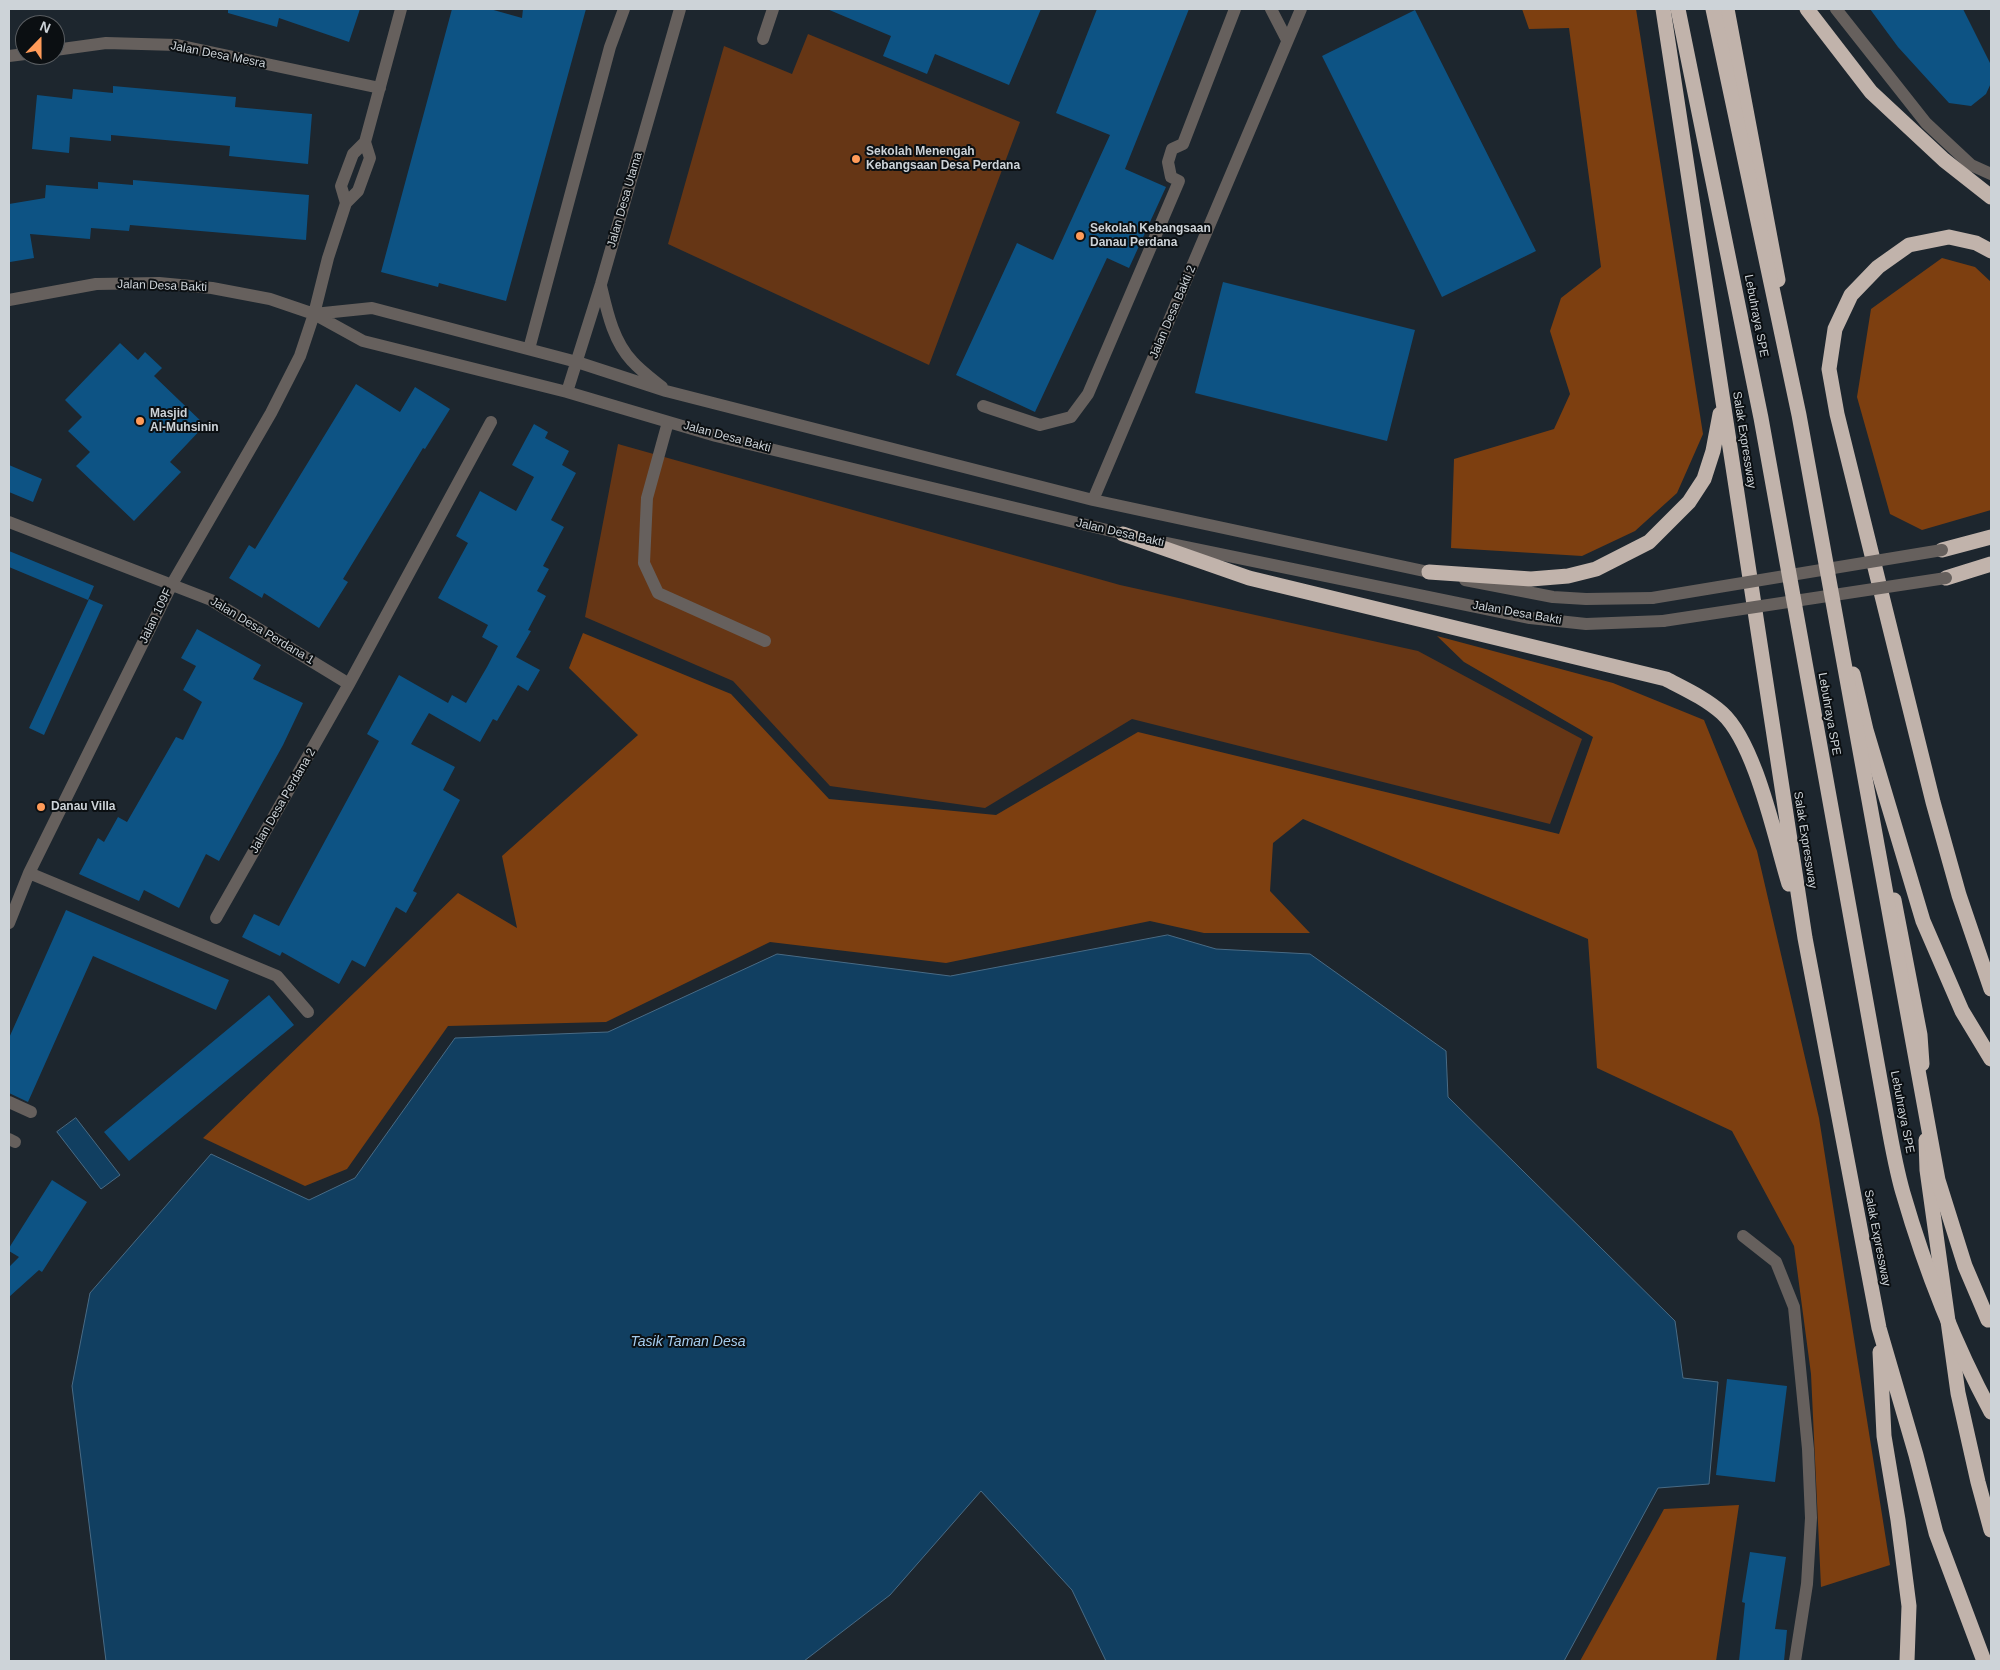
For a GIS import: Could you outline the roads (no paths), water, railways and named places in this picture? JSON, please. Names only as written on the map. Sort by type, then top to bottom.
[{"type":"highway","name":"Salak Expressway","points":[[1663,9],[1805,938],[1879,1328],[1936,1533],[1984,1661]]},
{"type":"highway","name":"Lebuhraya SPE","points":[[1678,9],[1761,418],[1881,1087],[1903,1192],[1931,1279],[1968,1368],[1991,1412]]},
{"type":"highway","name":"Lebuhraya SPE","points":[[1713,9],[1798,415],[1938,1180],[1965,1266],[1991,1329]]},
{"type":"highway","points":[[1727,9],[1920,1035],[1927,1170],[1958,1393],[1991,1530]]},
{"type":"highway","points":[[1813,12],[1871,92],[1944,160],[1989,193]]},
{"type":"highway","points":[[1991,252],[1976,243],[1949,237],[1909,245],[1886,262],[1851,296],[1835,329],[1829,369],[1837,414],[1933,802],[1959,895],[1987,966],[1991,989]]},
{"type":"highway","points":[[1429,572],[1531,579],[1568,576],[1596,569],[1649,542],[1689,502],[1704,479],[1713,451],[1722,395]]},
{"type":"highway","points":[[1123,534],[1249,578],[1666,678],[1702,698],[1723,714],[1744,745],[1756,772],[1805,938]]},
{"type":"highway","points":[[1942,550],[1991,537]]},
{"type":"highway","points":[[1946,578],[1991,564]]},
{"type":"highway","points":[[1845,643],[1866,730],[1923,921],[1962,1011],[1991,1059]]},
{"type":"highway","points":[[1879,1328],[1884,1436],[1898,1520],[1909,1606],[1907,1661]]},
{"type":"street","points":[[346,203],[341,186],[353,154],[365,142],[401,9]]},
{"type":"street","points":[[529,349],[610,47],[624,9]]},
{"type":"street","name":"Jalan Desa Utama","points":[[567,392],[680,9]]},
{"type":"street","points":[[763,39],[773,9]]},
{"type":"street","points":[[983,406],[1040,425],[1071,417],[1088,394],[1179,181],[1172,176],[1168,162],[1172,149],[1183,144],[1235,9]]},
{"type":"street","points":[[1271,9],[1287,40]]},
{"type":"street","name":"Jalan Desa Bakti 2","points":[[1093,500],[1301,9]]},
{"type":"street","points":[[1836,9],[1926,123],[1971,165],[1991,174]]},
{"type":"street","name":"Jalan Desa Mesra","points":[[65,49],[106,44],[178,45],[380,88]]},
{"type":"street","points":[[314,314],[328,258],[346,203],[358,191],[370,158],[365,142]]},
{"type":"street","name":"Jalan Desa Bakti","points":[[9,300],[96,284],[158,283],[212,288],[270,299],[314,314],[363,341],[567,392],[725,438],[1123,534],[1530,618],[1586,624],[1663,622],[1946,578]]},
{"type":"street","points":[[600,284],[613,328],[621,346],[632,360],[666,391]]},
{"type":"street","name":"Jalan Desa Bakti","points":[[314,314],[372,308],[577,362],[666,391],[1093,500],[1553,597],[1586,599],[1652,598],[1942,550]]},
{"type":"street","name":"Jalan 109F","points":[[9,923],[29,874],[172,584],[271,413],[300,356],[314,314]]},
{"type":"street","name":"Jalan Desa Perdana 2","points":[[216,918],[349,684],[491,422]]},
{"type":"street","points":[[668,422],[647,498],[644,563],[658,594],[765,641]]},
{"type":"street","name":"Jalan Desa Perdana 1","points":[[9,522],[211,600],[349,684]]},
{"type":"street","points":[[29,874],[277,976],[308,1012]]},
{"type":"street","points":[[9,1102],[31,1112]]},
{"type":"street","points":[[1742,1236],[1776,1262],[1794,1307],[1808,1449],[1811,1518],[1807,1584],[1795,1661]]},
{"type":"water","name":"Tasik Taman Desa","points":[[1168,935],[1216,949],[1310,954],[1446,1051],[1448,1097],[1675,1321],[1683,1378],[1718,1382],[1709,1484],[1658,1488],[1564,1661],[1106,1661],[1072,1590],[981,1491],[890,1595],[804,1661],[106,1661],[72,1386],[90,1293],[211,1154],[309,1200],[355,1178],[455,1038],[608,1032],[777,954],[950,976]]},
{"type":"water","points":[[76,1118],[120,1175],[101,1189],[57,1132]]},
{"type":"place","name":"Sekolah Menengah Kebangsaan Desa Perdana","points":[[856,159]]},
{"type":"place","name":"Sekolah Kebangsaan Danau Perdana","points":[[1080,236]]},
{"type":"place","name":"Masjid Al-Muhsinin","points":[[140,421]]},
{"type":"place","name":"Danau Villa","points":[[41,807]]}]
